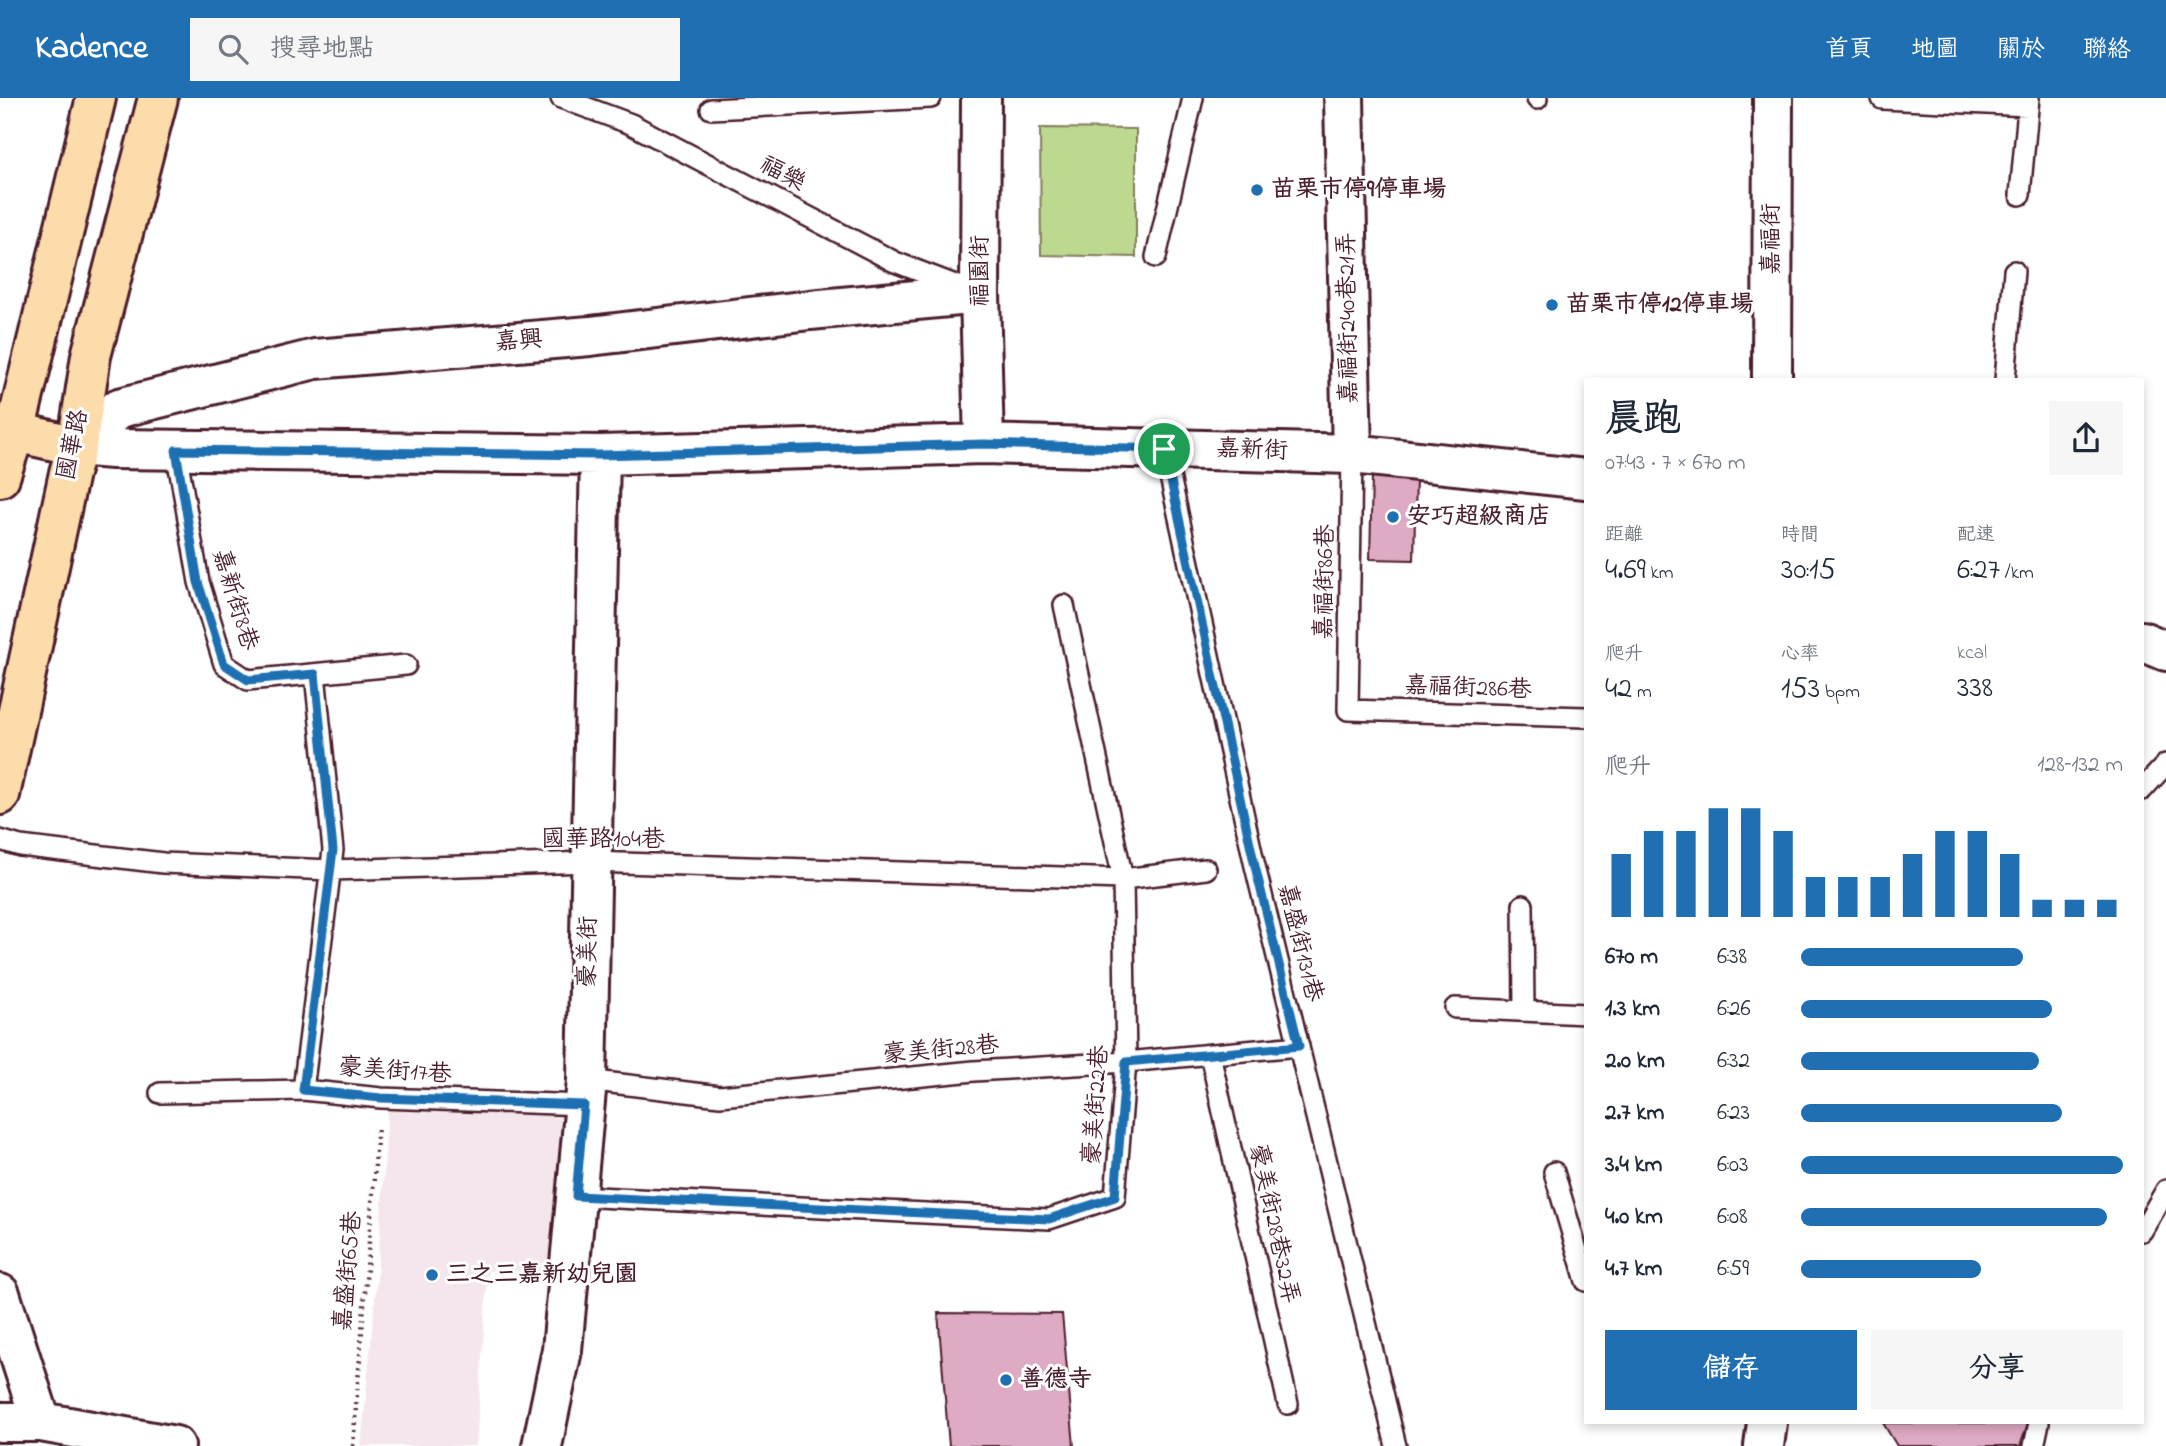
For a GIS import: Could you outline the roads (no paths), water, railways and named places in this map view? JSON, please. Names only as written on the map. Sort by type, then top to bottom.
[{"type":"main road","points":[[0,477],[5,430],[96,98]]},
{"type":"main road","name":"國華路","points":[[0,795],[66,486],[77,446],[91,356],[158,98]]},
{"type":"main road","points":[[5,430],[77,446]]},
{"type":"street","name":"福園街","points":[[981,98],[980,294],[984,444]]},
{"type":"street","name":"嘉福街240巷21弄","points":[[1344,98],[1352,454]]},
{"type":"street","name":"嘉福街","points":[[1772,378],[1773,98]]},
{"type":"street","name":"嘉興","points":[[77,446],[118,408],[315,359],[590,336],[810,310],[980,294]]},
{"type":"street","name":"嘉新街","points":[[77,446],[112,449],[600,455],[984,444],[1352,454],[1584,479]]},
{"type":"street","name":"豪美街","points":[[542,1446],[562,1350],[586,1092],[600,455]]},
{"type":"street","points":[[2144,642],[2166,651]]},
{"type":"street","points":[[0,1294],[44,1434]]},
{"type":"street","points":[[0,1422],[44,1434],[176,1446]]},
{"type":"street","points":[[1765,1446],[1767,1424]]},
{"type":"lane","name":"福樂","points":[[561,98],[631,124],[895,262],[980,294]]},
{"type":"lane","points":[[712,109],[931,98]]},
{"type":"lane","points":[[1156,257],[1193,98]]},
{"type":"lane","points":[[1882,99],[2029,102],[2020,195]]},
{"type":"lane","points":[[2005,378],[2014,271]]},
{"type":"lane","name":"嘉盛街131巷","points":[[1164,449],[1254,862],[1396,1446]]},
{"type":"lane","name":"嘉新街8巷","points":[[176,450],[198,582],[224,664],[248,680],[406,665]]},
{"type":"lane","name":"嘉福街86巷","points":[[1348,710],[1352,454]]},
{"type":"lane","name":"豪美街22巷","points":[[576,1196],[1049,1219],[1115,1197],[1126,1062],[1124,879],[1064,605]]},
{"type":"lane","points":[[303,1090],[333,850],[315,674]]},
{"type":"lane","name":"嘉福街286巷","points":[[1348,710],[1584,717]]},
{"type":"lane","points":[[2144,788],[2166,764]]},
{"type":"lane","name":"國華路104巷","points":[[0,840],[20,846],[163,863],[332,870],[590,862],[1124,879],[1206,869]]},
{"type":"lane","points":[[1523,905],[1524,1011]]},
{"type":"lane","points":[[1455,1009],[1584,1014]]},
{"type":"lane","name":"豪美街28巷","points":[[586,1092],[720,1096],[974,1071],[1126,1062],[1299,1046]]},
{"type":"lane","name":"豪美街28巷32弄","points":[[1210,1054],[1288,1404]]},
{"type":"lane","name":"豪美街17巷","points":[[160,1093],[303,1090],[381,1098],[586,1092]]},
{"type":"lane","points":[[1554,1172],[1584,1274]]},
{"type":"lane","points":[[2144,1228],[2166,1190]]},
{"type":"lane","points":[[2034,1446],[2039,1424]]},
{"type":"place","name":"苗栗市停9停車場","points":[[1257,190]]},
{"type":"place","name":"苗栗市停12停車場","points":[[1552,305]]},
{"type":"place","name":"安巧超級商店","points":[[1393,517]]},
{"type":"place","name":"三之三嘉新幼兒園","points":[[432,1275]]},
{"type":"place","name":"善德寺","points":[[1006,1380]]}]
